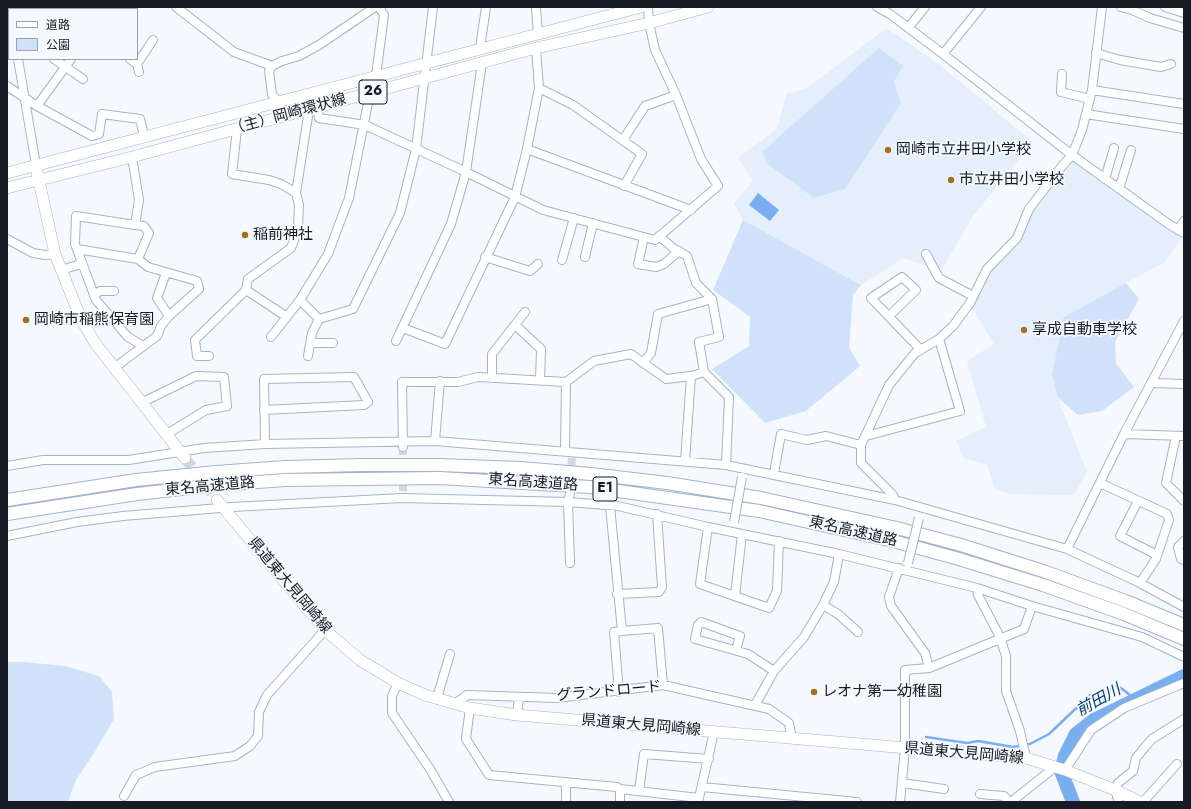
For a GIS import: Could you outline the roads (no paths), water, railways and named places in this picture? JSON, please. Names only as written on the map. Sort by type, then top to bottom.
[{"type":"highway","name":"東名高速道路","points":[[7,500],[136,480],[285,467],[362,464],[439,465],[521,468],[591,474],[667,483],[761,498],[897,528],[961,545],[1046,572],[1128,602],[1184,625]]},
{"type":"highway","name":"東名高速道路","points":[[7,514],[137,494],[285,480],[439,478],[590,487],[759,511],[893,541],[1043,585],[1124,614],[1184,639]]},
{"type":"main road","name":"（主）岡崎環状線","points":[[7,173],[641,7]]},
{"type":"main road","name":"（主）岡崎環状線","points":[[7,188],[132,157],[536,48],[649,23],[708,7]]},
{"type":"main road","points":[[36,165],[55,254],[81,319],[95,343],[183,455]]},
{"type":"main road","name":"県道東大見岡崎線","points":[[220,504],[324,630],[360,660],[398,683],[437,698],[470,708],[517,715],[792,740],[1026,758],[1060,769],[1142,802]]},
{"type":"street","points":[[176,7],[234,52],[272,66]]},
{"type":"street","points":[[278,102],[272,94],[269,71],[272,66],[317,46],[375,7]]},
{"type":"street","points":[[376,76],[384,14],[379,7]]},
{"type":"street","points":[[308,356],[312,333],[319,319],[353,309],[400,213],[416,149],[426,78],[433,7]]},
{"type":"street","points":[[480,48],[486,7]]},
{"type":"street","points":[[536,7],[538,34]]},
{"type":"street","points":[[313,108],[319,118],[364,125],[466,172],[543,210],[655,240],[718,186],[701,159],[676,95],[655,50],[649,23],[648,7]]},
{"type":"street","points":[[877,7],[943,54],[1072,156],[1181,232],[1184,221]]},
{"type":"street","points":[[908,28],[924,7]]},
{"type":"street","points":[[943,54],[982,7]]},
{"type":"street","points":[[895,500],[893,495],[861,463],[861,446],[889,385],[915,353],[939,339],[953,326],[973,296],[987,269],[1017,238],[1030,209],[1062,166],[1072,156],[1081,136],[1092,90],[1102,7]]},
{"type":"street","points":[[1121,7],[1130,9],[1150,18],[1184,28]]},
{"type":"street","points":[[1165,7],[1184,13]]},
{"type":"street","points":[[131,60],[138,68],[153,40]]},
{"type":"street","points":[[403,328],[445,344],[485,257],[515,197],[527,149],[539,88],[536,48]]},
{"type":"street","points":[[1096,53],[1120,60],[1161,67],[1171,64]]},
{"type":"street","points":[[18,60],[36,165]]},
{"type":"street","points":[[56,60],[83,79]]},
{"type":"street","points":[[37,106],[70,60]]},
{"type":"street","points":[[396,340],[403,328],[450,224],[466,172],[482,62]]},
{"type":"street","points":[[1062,74],[1061,92],[1090,99]]},
{"type":"street","points":[[7,86],[37,106],[92,136],[99,134],[102,114],[140,119],[144,136]]},
{"type":"street","points":[[539,88],[573,105],[642,154],[624,186]]},
{"type":"street","points":[[1092,90],[1184,104]]},
{"type":"street","points":[[271,338],[300,300],[328,254],[349,198],[370,93]]},
{"type":"street","points":[[623,140],[645,106],[676,95]]},
{"type":"street","points":[[209,356],[197,356],[195,340],[246,290],[248,279],[291,248],[298,228],[298,205],[296,193],[313,108]]},
{"type":"street","points":[[1086,114],[1184,129]]},
{"type":"street","points":[[237,129],[232,174],[269,180],[281,184],[296,193]]},
{"type":"street","points":[[1105,179],[1114,148]]},
{"type":"street","points":[[527,149],[691,210]]},
{"type":"street","points":[[1119,189],[1131,150]]},
{"type":"street","points":[[132,157],[139,200],[135,225]]},
{"type":"street","points":[[138,258],[149,233],[144,226],[76,216],[75,235],[77,250],[94,295],[102,308],[128,337],[144,346]]},
{"type":"street","points":[[562,260],[574,218]]},
{"type":"street","points":[[585,257],[593,223]]},
{"type":"street","points":[[660,236],[687,256],[696,283],[712,299],[719,337],[699,342],[704,372],[729,397],[726,465]]},
{"type":"street","points":[[644,237],[638,264],[656,267],[664,264],[679,251]]},
{"type":"street","points":[[7,239],[33,253],[45,256],[55,254]]},
{"type":"street","points":[[77,250],[138,258],[148,267],[197,281],[198,289],[169,316],[161,326],[157,336],[114,368]]},
{"type":"street","points":[[926,254],[939,278],[973,296]]},
{"type":"street","points":[[485,257],[530,271],[538,264]]},
{"type":"street","points":[[61,270],[82,264]]},
{"type":"street","points":[[166,273],[157,298],[169,316]]},
{"type":"street","points":[[889,316],[916,290],[902,277],[871,298],[921,350]]},
{"type":"street","points":[[246,290],[287,317]]},
{"type":"street","points":[[94,295],[100,291],[114,291]]},
{"type":"street","points":[[643,363],[651,353],[658,314],[712,299]]},
{"type":"street","points":[[300,300],[319,319]]},
{"type":"street","points":[[492,378],[492,354],[525,312]]},
{"type":"street","points":[[1067,550],[1124,434],[1153,383],[1184,321]]},
{"type":"street","points":[[515,324],[541,349],[540,380]]},
{"type":"street","points":[[866,436],[960,411],[939,339]]},
{"type":"street","points":[[311,343],[333,343]]},
{"type":"street","points":[[403,444],[402,382],[458,382],[478,377],[566,382],[594,361],[631,354],[666,380],[691,376],[704,372]]},
{"type":"street","points":[[141,403],[196,376],[224,377],[227,406],[206,410],[167,434]]},
{"type":"street","points":[[685,462],[691,376]]},
{"type":"street","points":[[264,410],[364,406],[368,402],[354,377],[264,379],[264,410],[265,444]]},
{"type":"street","points":[[435,441],[440,382]]},
{"type":"street","points":[[565,451],[566,382]]},
{"type":"street","points":[[1153,383],[1184,384]]},
{"type":"street","points":[[774,473],[781,434],[807,440],[826,436],[861,446]]},
{"type":"street","points":[[1124,434],[1180,436],[1166,483],[1184,501]]},
{"type":"street","points":[[7,466],[43,460],[129,460],[183,455],[204,448],[265,444],[403,444],[435,441],[565,451],[573,455],[726,465],[774,473],[921,506],[1067,550],[1140,583],[1184,607]]},
{"type":"street","points":[[733,531],[745,468]]},
{"type":"street","points":[[1100,483],[1167,514],[1169,520],[1157,555],[1140,583]]},
{"type":"street","points":[[7,536],[77,522],[220,504],[403,495],[569,498],[657,514],[708,527],[904,567],[1032,606],[1142,637],[1184,657]]},
{"type":"street","points":[[569,498],[570,563]]},
{"type":"street","points":[[1138,501],[1120,536],[1157,555]]},
{"type":"street","points":[[610,506],[617,594],[622,631]]},
{"type":"street","points":[[921,506],[919,518],[904,567],[889,597],[891,606],[925,652],[929,668]]},
{"type":"street","points":[[617,594],[659,592],[662,587],[657,514]]},
{"type":"street","points":[[708,527],[700,584],[769,608],[777,591],[779,541]]},
{"type":"street","points":[[735,596],[742,534]]},
{"type":"street","points":[[1184,541],[1178,547],[1181,558],[1184,560]]},
{"type":"street","points":[[755,705],[774,671],[804,637],[823,605],[834,582],[839,554]]},
{"type":"street","points":[[977,588],[978,596],[1000,637],[1006,656],[1006,691],[1020,731],[1026,758]]},
{"type":"street","points":[[823,605],[838,614],[858,632]]},
{"type":"street","points":[[900,802],[905,749],[905,670],[929,668],[1000,637],[1024,629],[1032,606]]},
{"type":"street","points":[[736,650],[740,636],[702,622],[698,626],[695,639],[748,654],[774,671]]},
{"type":"street","points":[[619,692],[614,632],[658,628],[663,686]]},
{"type":"street","points":[[124,796],[136,775],[155,767],[235,756],[250,746],[258,736],[259,712],[267,695],[324,630]]},
{"type":"street","points":[[437,698],[450,654]]},
{"type":"street","points":[[398,683],[392,696],[392,713],[430,769],[449,802]]},
{"type":"street","points":[[980,794],[1004,796],[1010,802],[1060,769],[1090,730],[1124,708],[1184,683]]},
{"type":"street","name":"グランドロード","points":[[456,703],[467,695],[557,698],[663,686],[769,709],[789,723],[792,740]]},
{"type":"street","points":[[517,715],[519,697]]},
{"type":"street","points":[[470,708],[466,739],[489,775],[617,787],[620,789],[698,800],[709,759],[714,732]]},
{"type":"street","points":[[1119,802],[1115,790],[1118,783],[1133,771],[1136,758],[1152,739],[1184,718]]},
{"type":"street","points":[[639,791],[644,754],[709,759]]},
{"type":"street","points":[[1142,802],[1177,764]]},
{"type":"street","points":[[566,782],[566,802]]},
{"type":"street","points":[[902,783],[944,789]]},
{"type":"street","points":[[702,787],[857,802]]},
{"type":"street","points":[[620,789],[620,802]]},
{"type":"water","points":[[758,193],[779,210],[770,221],[749,205]]},
{"type":"waterway","name":"前田川","points":[[1073,802],[1061,771],[1065,756],[1076,734],[1094,720],[1184,676]]},
{"type":"waterway","points":[[926,737],[967,743],[978,741],[1013,747],[1030,744],[1049,734],[1090,695],[1100,695],[1117,685],[1135,699]]},
{"type":"tunnel","points":[[403,447],[403,491]]},
{"type":"tunnel","points":[[570,490],[572,457]]},
{"type":"tunnel","points":[[185,458],[217,500]]},
{"type":"place","name":"岡崎市立井田小学校","points":[[888,150]]},
{"type":"place","name":"市立井田小学校","points":[[951,180]]},
{"type":"place","name":"稲前神社","points":[[245,235]]},
{"type":"place","name":"岡崎市稲熊保育園","points":[[26,320]]},
{"type":"place","name":"享成自動車学校","points":[[1024,330]]},
{"type":"place","name":"レオナ第一幼稚園","points":[[814,692]]}]
